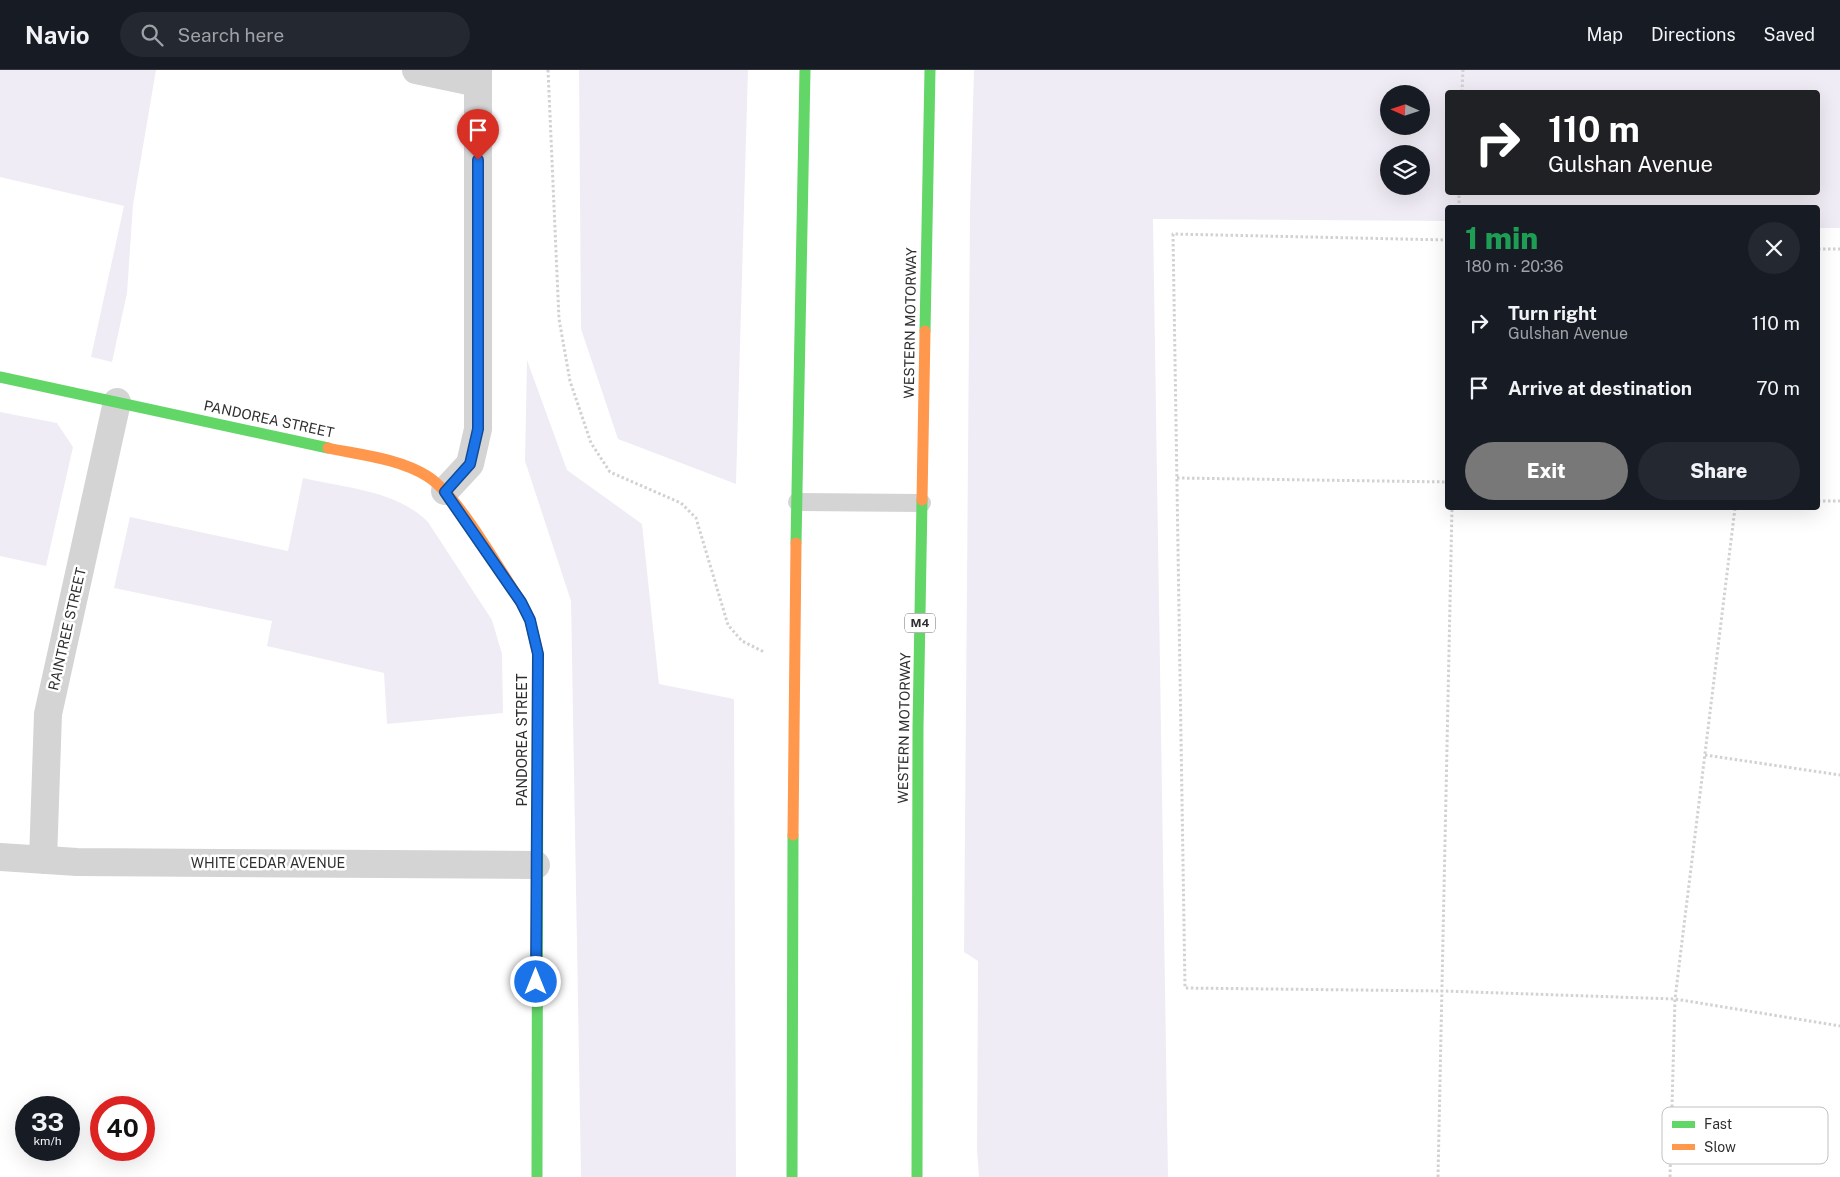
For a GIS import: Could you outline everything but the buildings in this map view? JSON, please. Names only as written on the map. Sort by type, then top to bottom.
[{"type":"main road","points":[[792,1177],[794,667],[805,70]]},
{"type":"main road","name":"WESTERN MOTORWAY","points":[[917,1177],[918,736],[930,70]]},
{"type":"main road","name":"PANDOREA STREET","points":[[0,377],[394,462],[427,476],[445,492],[521,602],[535,637],[538,654],[536,865],[537,1177]]},
{"type":"street","points":[[416,70],[478,77],[478,429],[470,464],[445,492]]},
{"type":"street","name":"RAINTREE STREET","points":[[43,860],[48,714],[117,402]]},
{"type":"street","name":"WHITE CEDAR AVENUE","points":[[0,857],[43,860],[536,865]]},
{"type":"lane","points":[[797,502],[922,503]]},
{"type":"path","points":[[548,70],[559,319],[570,381],[591,443],[610,472],[681,503],[696,518],[728,625],[742,642],[794,667]]},
{"type":"path","points":[[1462,90],[1463,70]]},
{"type":"path","points":[[1445,240],[1173,234],[1185,988],[1443,991],[1676,999],[1840,1026]]},
{"type":"path","points":[[1820,249],[1840,249]]},
{"type":"path","points":[[1177,478],[1445,482]]},
{"type":"path","points":[[1820,501],[1840,502]]},
{"type":"path","points":[[1438,1177],[1452,510]]},
{"type":"path","points":[[1672,1107],[1676,999],[1735,510]]},
{"type":"path","points":[[1705,755],[1840,775]]},
{"type":"path","points":[[1670,1164],[1670,1177]]},
{"type":"shaded area","points":[[0,70],[156,70],[133,205],[127,293],[112,362],[91,357],[124,206],[0,177]]},
{"type":"shaded area","points":[[579,70],[748,70],[736,484],[618,439],[581,329]]},
{"type":"shaded area","points":[[974,70],[1840,70],[1840,228],[1820,228],[1820,205],[1445,205],[1445,221],[1153,219],[1168,1177],[979,1177],[977,1150],[978,961],[964,952],[970,210]]},
{"type":"shaded area","points":[[527,360],[567,470],[642,524],[659,684],[734,699],[736,1177],[581,1177],[571,601],[525,461]]},
{"type":"shaded area","points":[[0,412],[57,423],[73,447],[46,566],[0,556]]},
{"type":"shaded area","points":[[303,478],[353,488],[385,497],[415,511],[428,522],[492,620],[502,654],[503,713],[387,724],[384,673],[267,646],[272,621],[114,588],[130,517],[288,551]]},
{"type":"traffic: fast","points":[[796,543],[805,70]]},
{"type":"traffic: fast","points":[[925,331],[930,70]]},
{"type":"traffic: fast","points":[[0,377],[328,448]]},
{"type":"traffic: fast","points":[[917,1177],[918,727],[922,500]]},
{"type":"traffic: fast","points":[[537,1177],[538,654]]},
{"type":"traffic: fast","points":[[792,1177],[793,835]]},
{"type":"traffic: slow","points":[[922,500],[925,331]]},
{"type":"traffic: slow","points":[[328,448],[404,465],[427,476],[439,486],[465,516],[521,602],[530,620],[538,654]]},
{"type":"traffic: slow","points":[[793,835],[796,543]]},
{"type":"route","points":[[478,160],[478,429],[470,464],[445,492],[521,602],[530,620],[535,637],[538,654],[536,982]]}]
